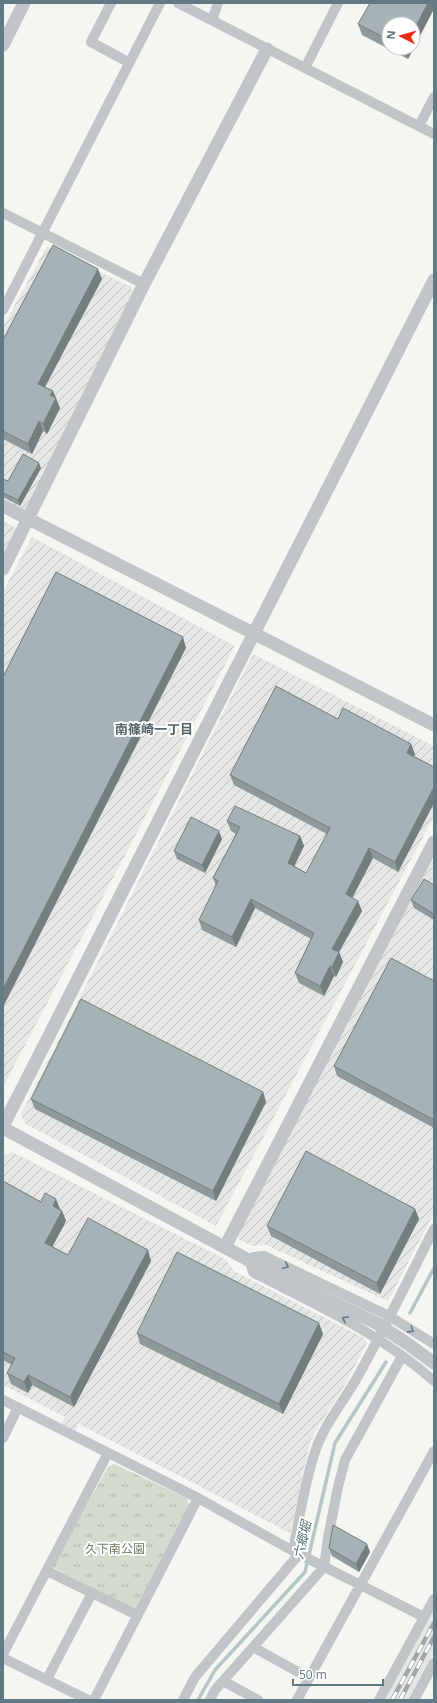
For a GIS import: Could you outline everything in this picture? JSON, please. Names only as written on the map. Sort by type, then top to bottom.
[{"type":"street","points":[[3,45],[24,3]]},
{"type":"street","points":[[111,3],[91,42],[128,62]]},
{"type":"street","points":[[3,310],[43,234],[128,62],[160,3]]},
{"type":"street","points":[[178,3],[434,134]]},
{"type":"street","points":[[212,20],[218,3]]},
{"type":"street","points":[[305,68],[338,3]]},
{"type":"street","points":[[3,569],[144,284],[267,49]]},
{"type":"street","points":[[419,126],[434,97]]},
{"type":"street","points":[[3,213],[144,284]]},
{"type":"street","points":[[434,280],[253,633],[3,1127],[252,1262],[376,1323],[434,1363]]},
{"type":"street","points":[[3,506],[434,726]]},
{"type":"street","points":[[225,1247],[434,842]]},
{"type":"street","points":[[183,1700],[195,1677],[296,1552],[306,1484],[314,1454],[325,1427],[355,1382],[379,1339],[389,1316],[434,1229]]},
{"type":"street","points":[[434,1344],[389,1316],[264,1256],[254,1257],[252,1262],[253,1272],[358,1326],[379,1339],[434,1381]]},
{"type":"street","points":[[210,1700],[215,1690],[324,1566],[332,1516],[345,1460],[402,1356]]},
{"type":"street","points":[[3,1400],[198,1498],[296,1552],[424,1617]]},
{"type":"street","points":[[3,1438],[18,1407]]},
{"type":"street","points":[[297,1700],[434,1450]]},
{"type":"street","points":[[3,1654],[108,1453]]},
{"type":"street","points":[[94,1700],[198,1498]]},
{"type":"street","points":[[47,1571],[137,1616]]},
{"type":"street","points":[[47,1679],[92,1593]]},
{"type":"street","points":[[379,1700],[434,1599]]},
{"type":"street","points":[[253,1648],[309,1678]]},
{"type":"street","points":[[3,1658],[88,1700]]},
{"type":"street","points":[[414,1700],[433,1669]]},
{"type":"street","points":[[223,1681],[258,1700]]},
{"type":"shaded area","points":[[47,246],[131,287],[132,294],[24,515],[3,504],[3,327]]},
{"type":"shaded area","points":[[3,521],[16,528],[3,553]]},
{"type":"shaded area","points":[[32,537],[235,646],[3,1087],[3,592]]},
{"type":"shaded area","points":[[253,654],[434,746],[434,816],[216,1226],[24,1123],[21,1114]]},
{"type":"shaded area","points":[[434,857],[434,1213],[388,1301],[266,1245],[252,1246],[238,1239],[238,1234]]},
{"type":"shaded area","points":[[12,1152],[225,1259],[234,1271],[364,1338],[367,1343],[346,1383],[310,1442],[290,1533],[79,1424],[75,1431],[62,1424],[65,1417],[3,1385],[3,1156]]},
{"type":"shaded area","points":[[434,1606],[434,1653],[408,1700],[383,1700]]},
{"type":"green space","name":"久下南公園","points":[[114,1464],[187,1498],[189,1505],[136,1608],[131,1609],[54,1568],[53,1565],[108,1467]]},
{"type":"building","points":[[370,3],[428,3],[421,17],[381,16],[381,36],[358,24]]},
{"type":"building","points":[[53,245],[98,269],[38,384],[53,391],[50,395],[56,398],[43,424],[39,421],[28,444],[3,431],[3,340]]},
{"type":"building","points":[[23,454],[39,463],[18,500],[3,493],[3,479],[8,481]]},
{"type":"building","points":[[56,572],[183,637],[3,989],[3,677]]},
{"type":"building","points":[[276,686],[338,719],[343,708],[411,744],[407,753],[434,767],[434,787],[395,862],[369,848],[346,894],[358,901],[332,949],[339,952],[332,967],[330,966],[320,986],[295,973],[314,933],[251,899],[232,937],[199,920],[218,881],[213,878],[240,827],[227,821],[235,806],[300,836],[288,863],[306,873],[330,828],[230,775]]},
{"type":"building","points":[[191,817],[219,831],[202,865],[174,851]]},
{"type":"building","points":[[424,879],[434,885],[434,914],[411,900]]},
{"type":"building","points":[[391,958],[434,981],[434,1120],[334,1066]]},
{"type":"building","points":[[81,999],[263,1092],[213,1191],[31,1099]]},
{"type":"building","points":[[306,1151],[415,1209],[377,1283],[267,1226]]},
{"type":"building","points":[[3,1181],[41,1202],[45,1193],[56,1199],[53,1206],[62,1211],[45,1243],[68,1255],[88,1218],[148,1250],[70,1397],[28,1375],[24,1382],[7,1373],[15,1358],[3,1352]]},
{"type":"building","points":[[177,1252],[319,1323],[279,1404],[137,1333]]},
{"type":"building","points":[[333,1525],[367,1544],[356,1564],[329,1548]]},
{"type":"waterway","name":"六郷堀","points":[[410,1313],[434,1268]]},
{"type":"waterway","name":"六郷堀","points":[[198,1700],[215,1670],[305,1572],[335,1443],[386,1362]]},
{"type":"railway","points":[[392,1700],[434,1623]]},
{"type":"railway","points":[[400,1700],[434,1637]]},
{"type":"district","name":"南篠崎一丁目","points":[[154,729]]}]
